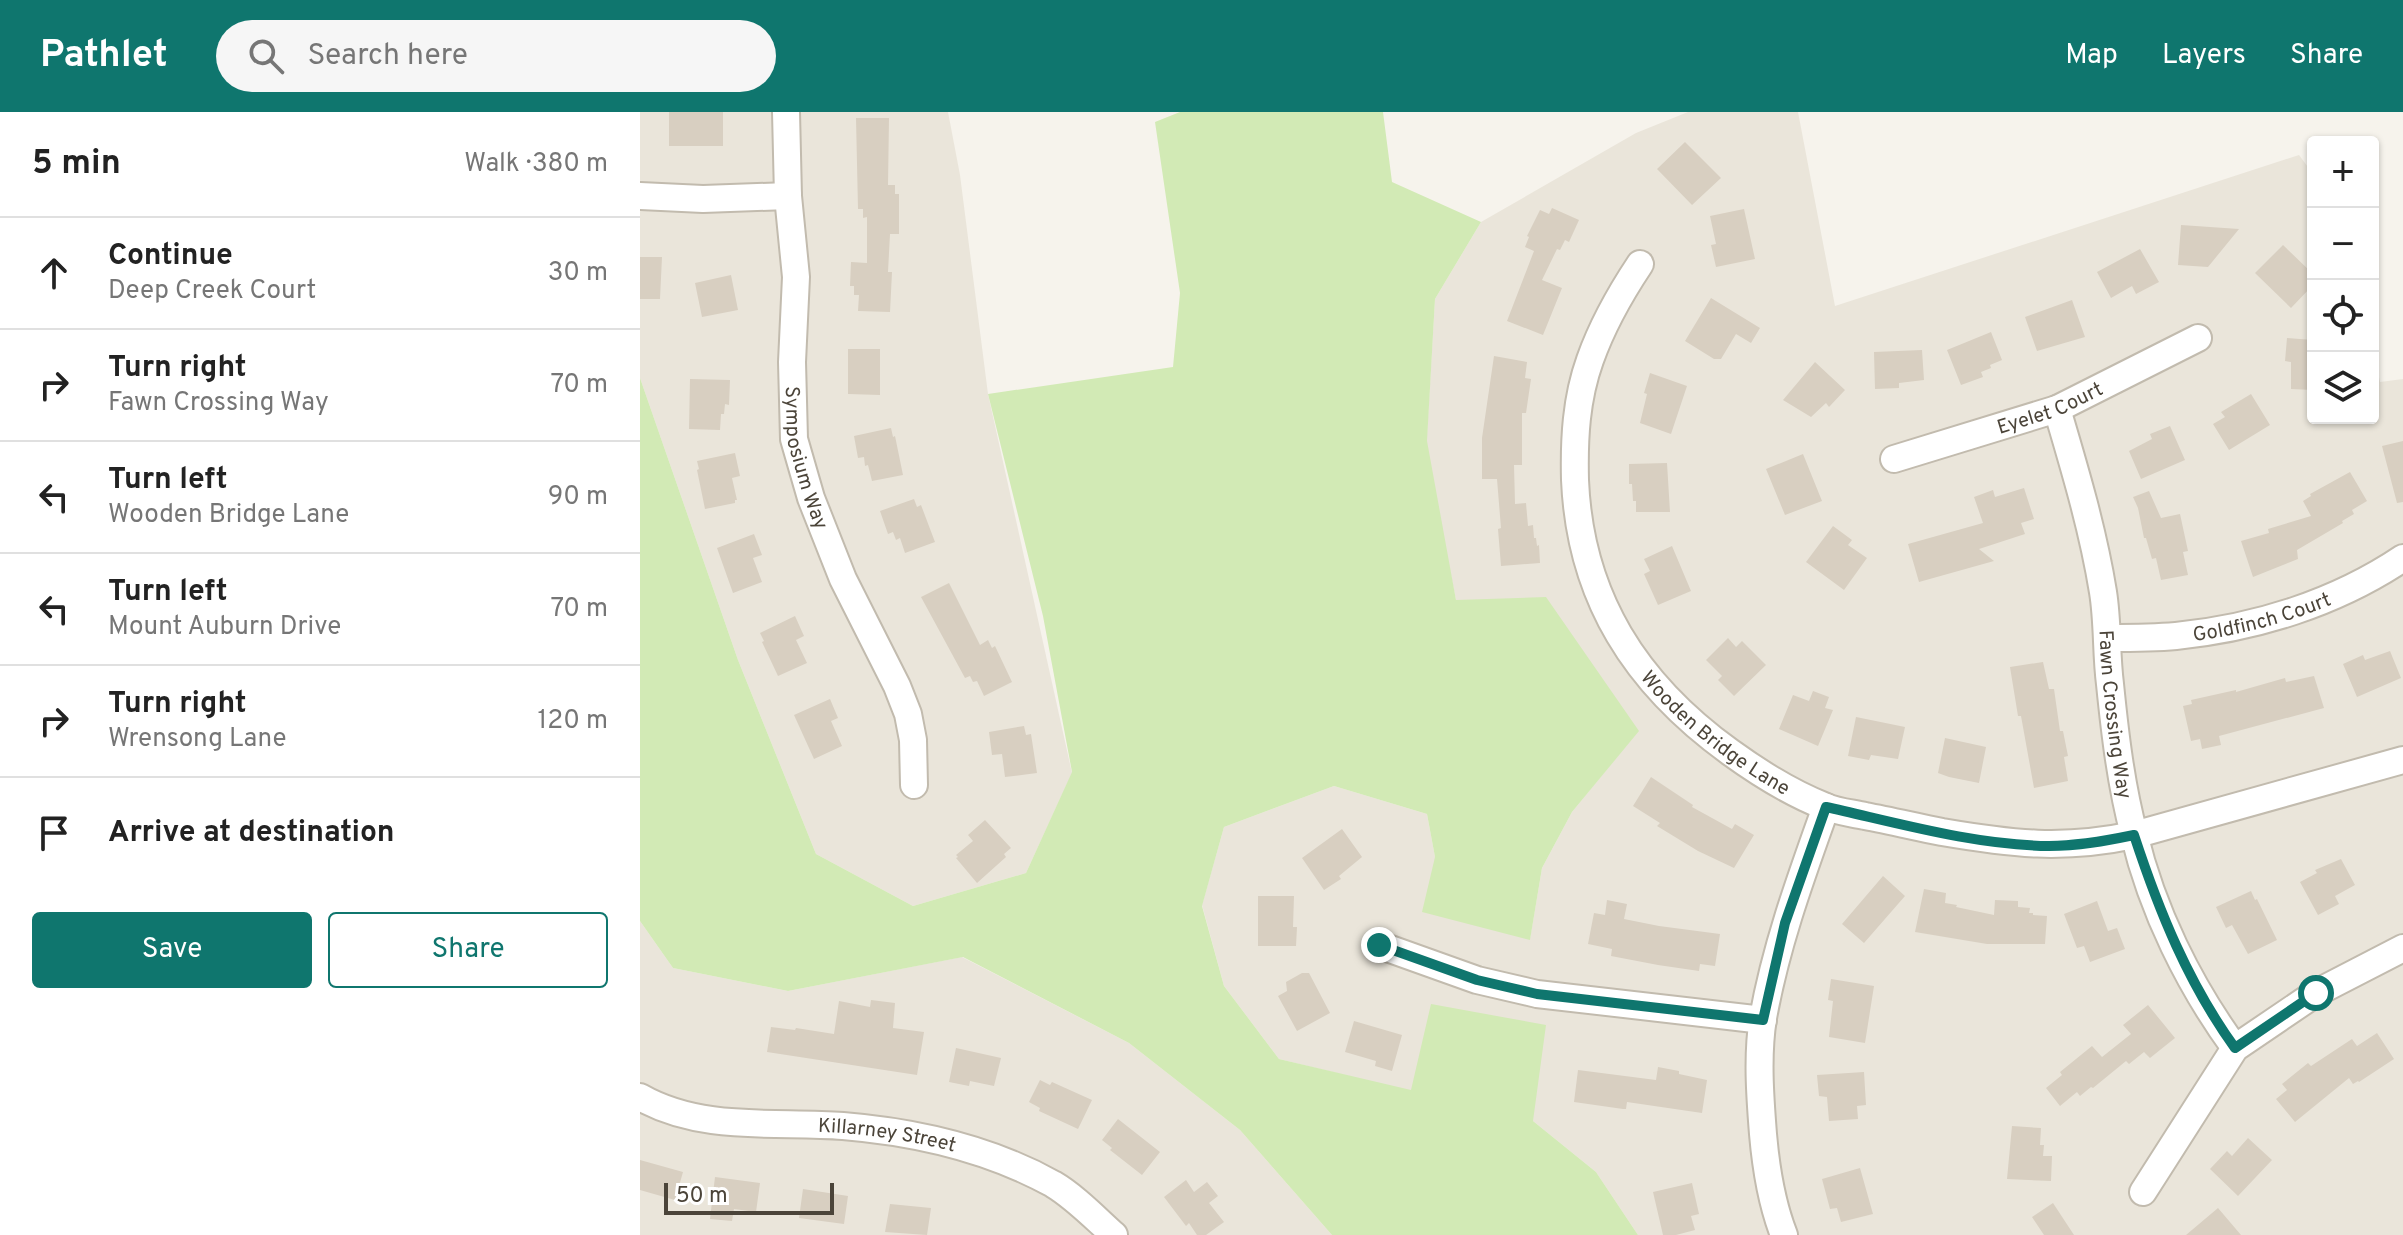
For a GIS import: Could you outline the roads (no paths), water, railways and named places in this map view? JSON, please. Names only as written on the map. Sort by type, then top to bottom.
[{"type":"street","name":"Symposium Way","points":[[786,112],[788,196],[796,277],[792,362],[794,439],[811,498],[843,579],[908,714],[914,750],[914,785]]},
{"type":"street","points":[[640,196],[703,199],[788,196]]},
{"type":"street","name":"Wooden Bridge Lane","points":[[1640,264],[1619,295],[1602,330],[1580,396],[1575,424],[1576,495],[1581,537],[1589,569],[1608,615],[1629,651],[1677,709],[1704,733],[1765,776],[1826,807],[2000,842],[2048,846],[2078,845],[2134,835],[2403,760]]},
{"type":"street","name":"Eyelet Court","points":[[1894,459],[2057,409],[2198,338]]},
{"type":"street","name":"Fawn Crossing Way","points":[[2057,409],[2095,544],[2104,596],[2107,663],[2134,835],[2175,946],[2191,979],[2235,1048]]},
{"type":"street","name":"Goldfinch Court","points":[[2108,638],[2174,636],[2259,623],[2340,593],[2383,572],[2403,558]]},
{"type":"street","points":[[1784,1235],[1774,1210],[1766,1168],[1760,1069],[1763,1020],[1785,923],[1826,807]]},
{"type":"street","points":[[1379,945],[1477,980],[1537,994],[1763,1020]]},
{"type":"street","points":[[2143,1192],[2235,1048],[2316,993],[2403,948]]},
{"type":"street","name":"Killarney Street","points":[[640,1097],[655,1106],[686,1115],[749,1124],[843,1126],[928,1137],[963,1146],[1055,1185],[1114,1235]]}]
